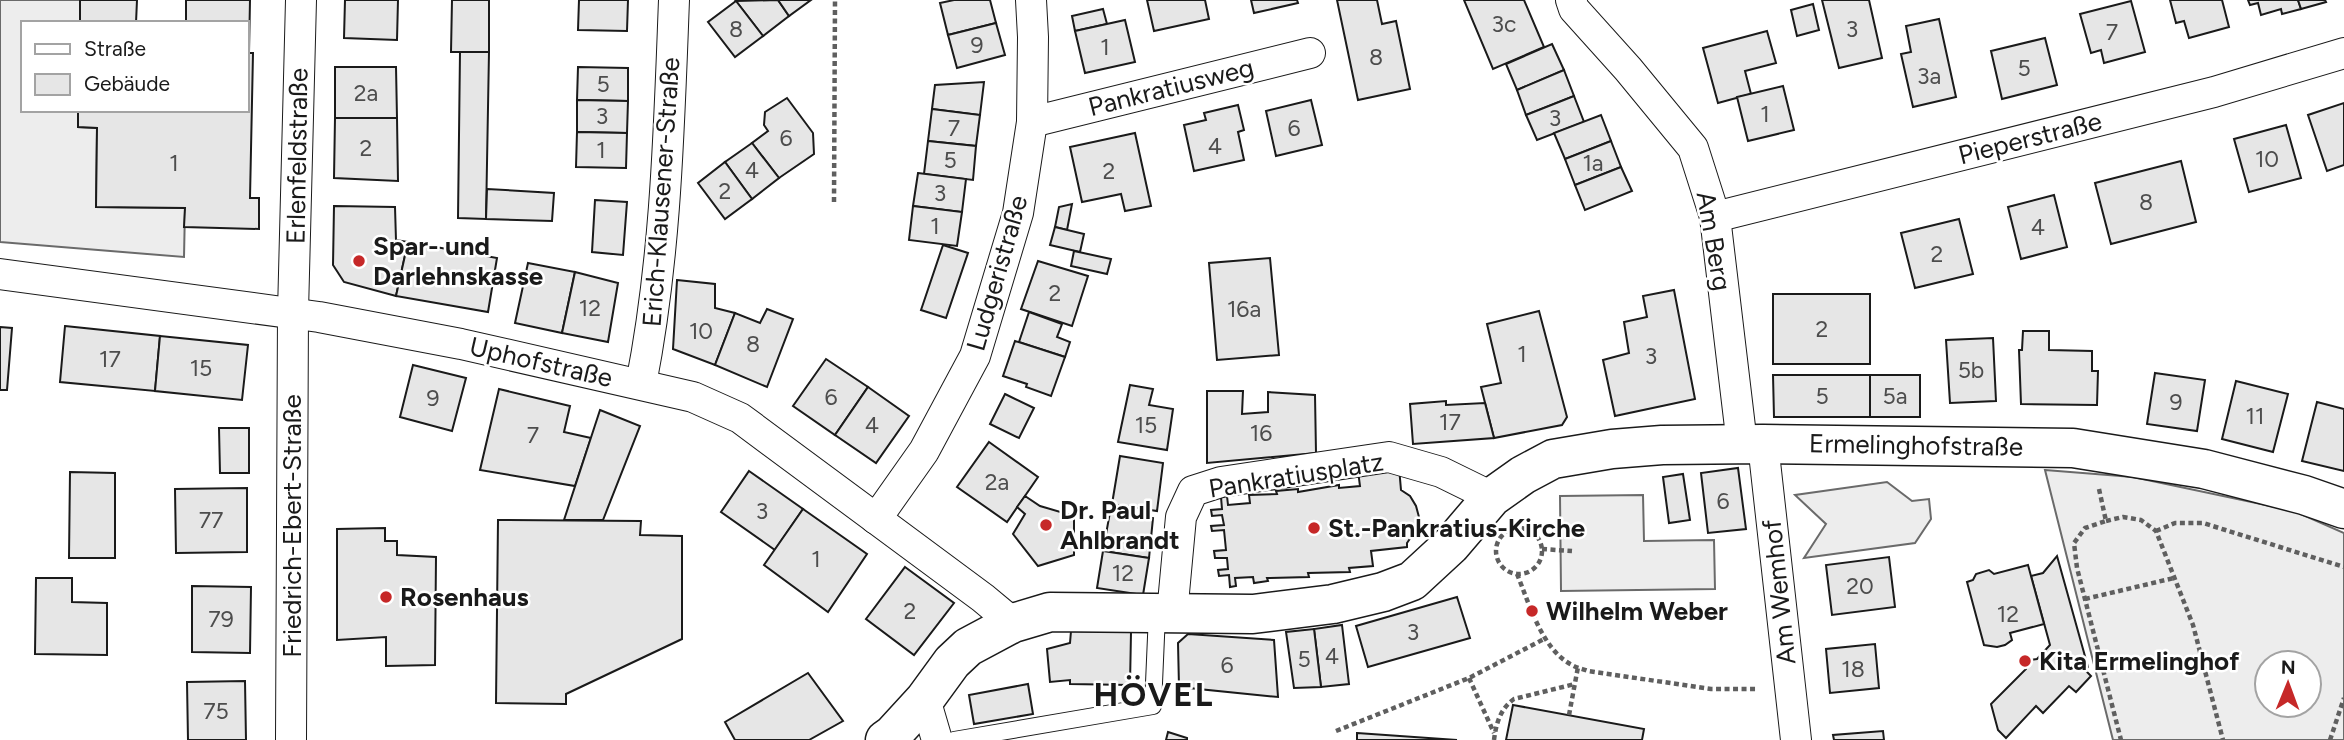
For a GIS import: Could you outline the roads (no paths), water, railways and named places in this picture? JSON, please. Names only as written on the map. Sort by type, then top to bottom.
[{"type":"street","name":"Erlenfeldstraße","points":[[293,312],[301,0]]},
{"type":"street","name":"Erich-Klausener-Straße","points":[[641,384],[659,267],[666,186],[674,0]]},
{"type":"street","name":"Ludgeristraße","points":[[876,519],[924,451],[975,356],[1018,213],[1032,122],[1031,0]]},
{"type":"street","name":"Am Berg","points":[[1571,0],[1574,9],[1693,148],[1715,216],[1753,444]]},
{"type":"street","name":"Pieperstraße","points":[[1715,216],[2214,92],[2344,52]]},
{"type":"street","name":"Pankratiusweg","points":[[1032,122],[1310,53]]},
{"type":"street","name":"Uphofstraße","points":[[0,274],[293,312],[461,344],[693,397],[740,418],[1013,623]]},
{"type":"street","name":"Friedrich-Ebert-Straße","points":[[291,740],[293,312]]},
{"type":"street","name":"Am Wemhof","points":[[1753,444],[1796,740]]},
{"type":"street","name":"Ermelinghofstraße","points":[[1492,496],[1553,459],[1612,449],[1651,445],[1969,445],[2073,448],[2204,469],[2304,495],[2344,509]]},
{"type":"street","name":"Pankratiusplatz","points":[[1165,614],[1181,517],[1193,491],[1221,482],[1389,457],[1441,472],[1492,496]]},
{"type":"street","points":[[885,740],[925,699],[952,662],[968,647],[1013,623],[1050,612],[1253,614],[1333,604],[1382,592],[1412,581],[1433,564],[1492,496]]},
{"type":"street","points":[[925,699],[937,740]]},
{"type":"lane","points":[[954,740],[1153,706],[1165,614]]},
{"type":"place","name":"Spar- und Darlehnskasse","points":[[359,261]]},
{"type":"place","name":"Dr. Paul Ahlbrandt","points":[[1046,525]]},
{"type":"place","name":"St.-Pankratius-Kirche","points":[[1314,528]]},
{"type":"place","name":"Rosenhaus","points":[[386,597]]},
{"type":"place","name":"Wilhelm Weber","points":[[1532,611]]},
{"type":"place","name":"Kita Ermelinghof","points":[[2025,661]]},
{"type":"district","name":"HÖVEL","points":[[1154,694]]}]
